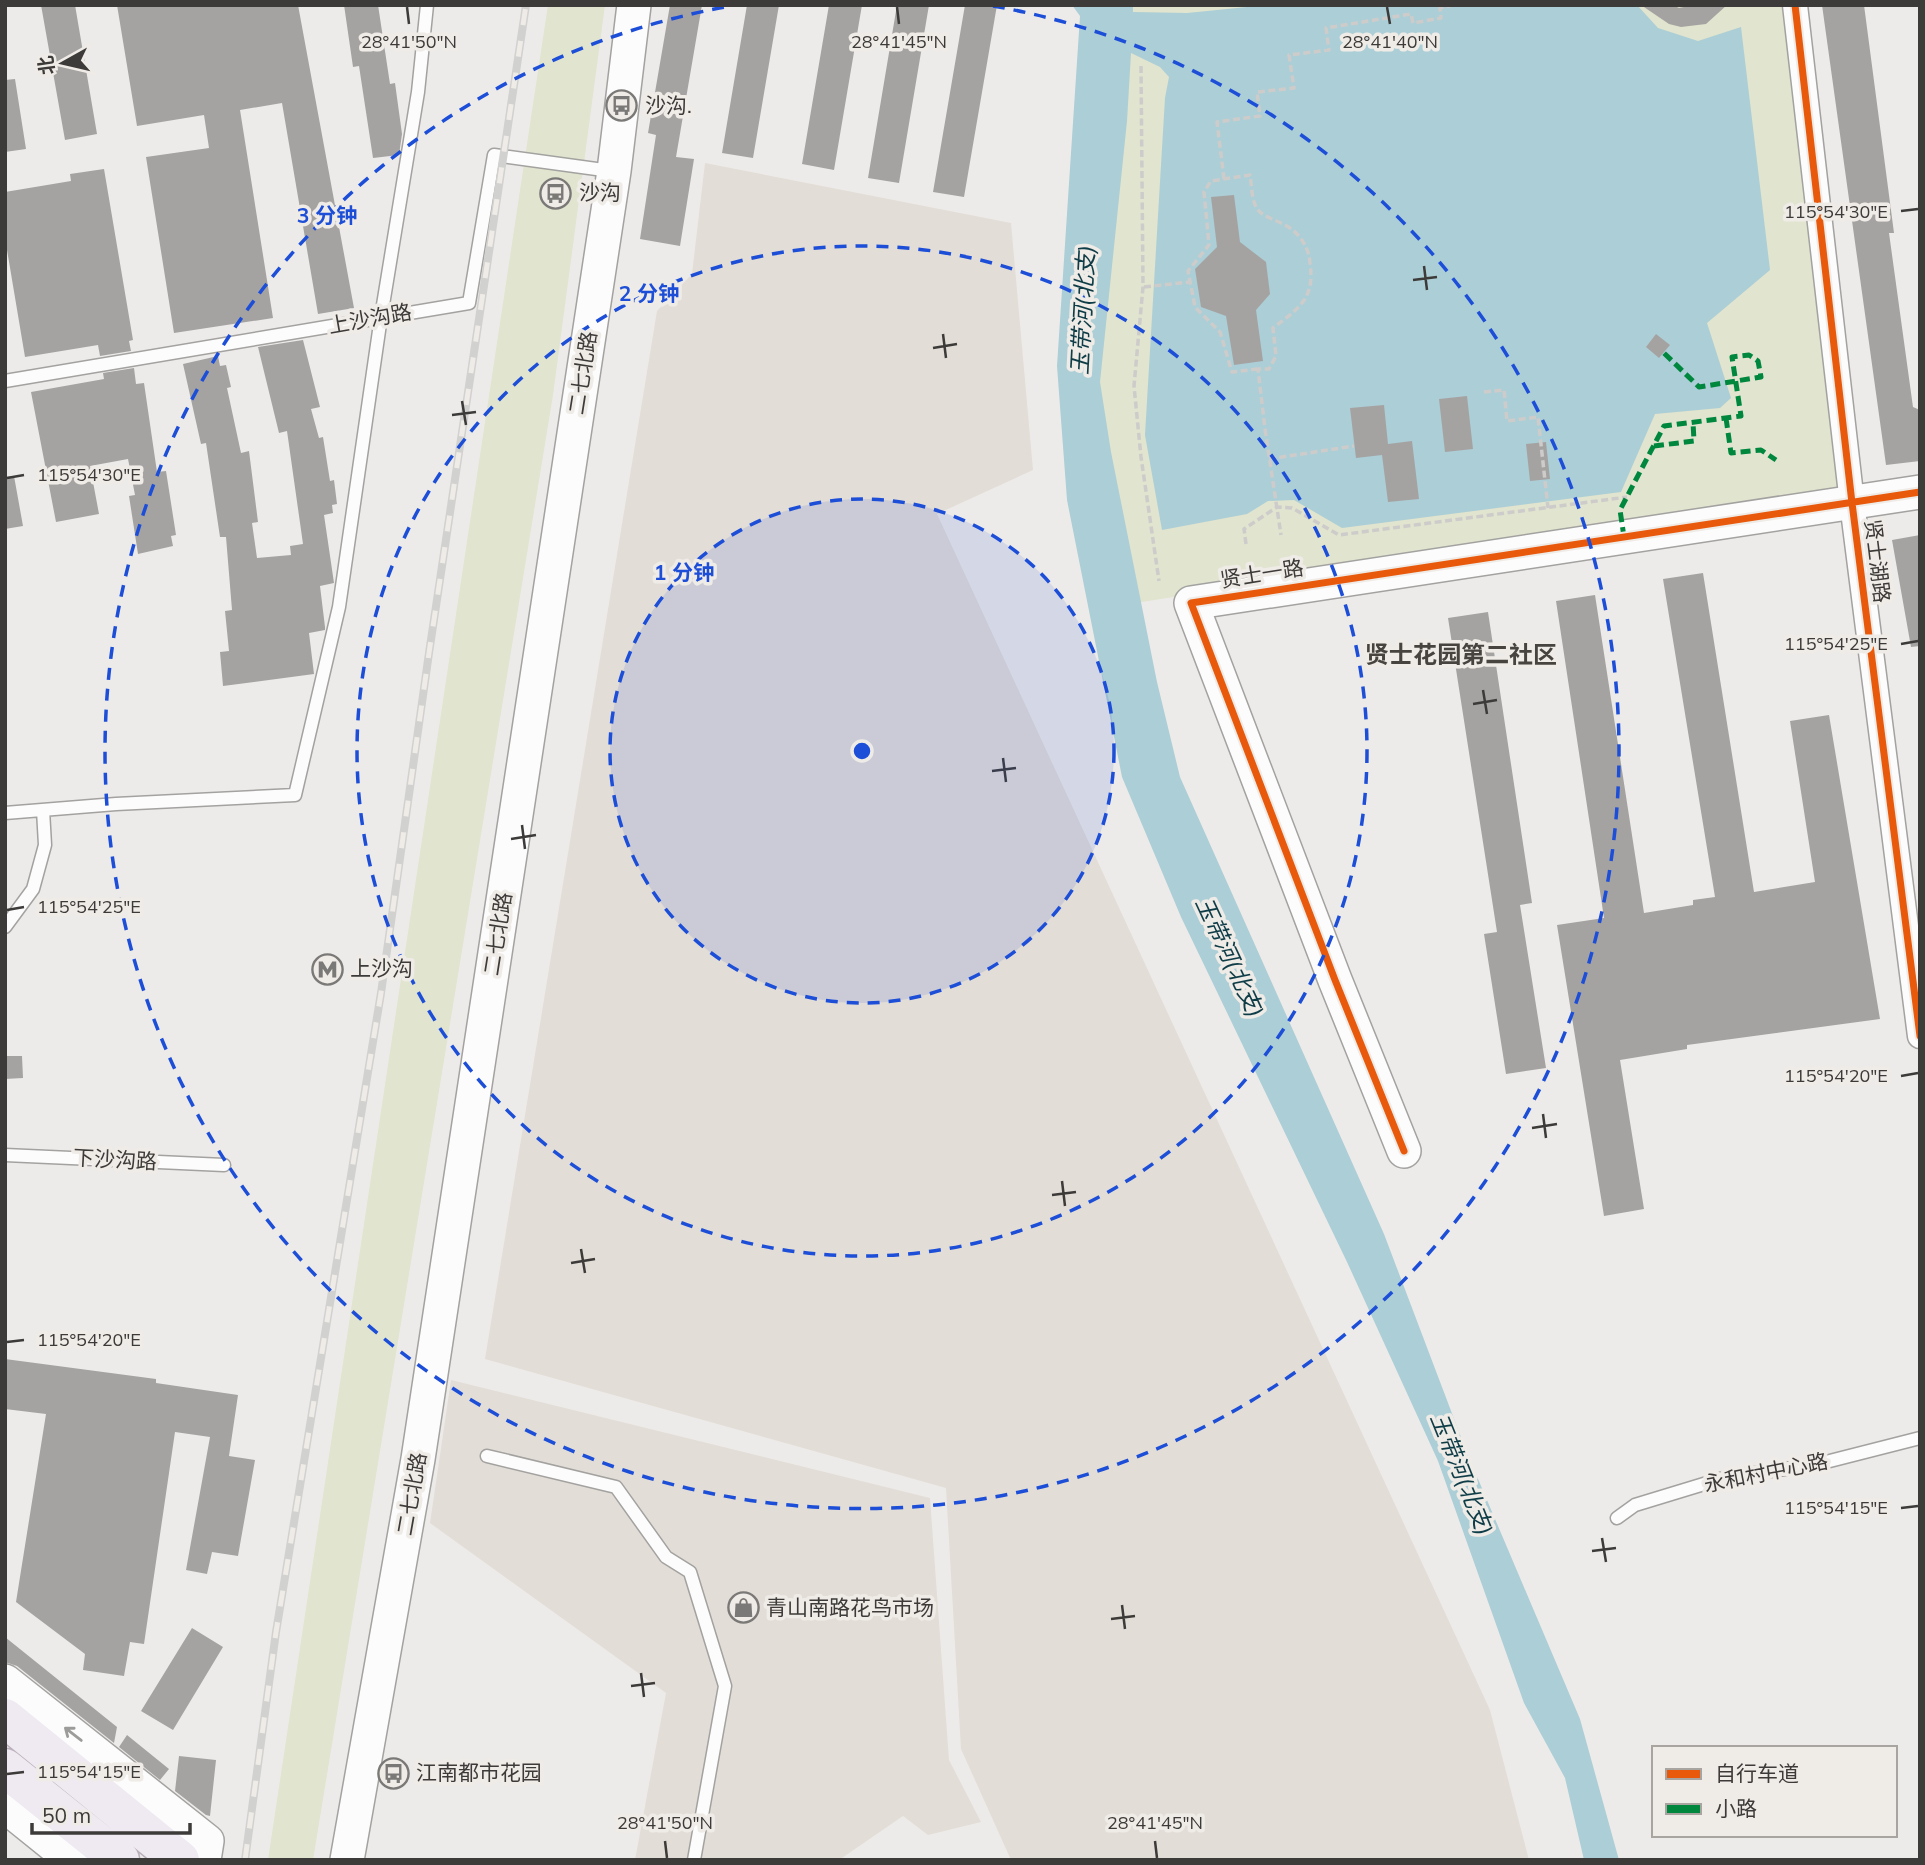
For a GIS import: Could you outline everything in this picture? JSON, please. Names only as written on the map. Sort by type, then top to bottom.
[{"type":"main road","name":"二七北路","points":[[347,1860],[418,1460],[614,171],[634,5]]},
{"type":"main road","name":"贤士一路","points":[[1404,1151],[1335,980],[1191,603],[1920,492]]},
{"type":"main road","points":[[5,1681],[207,1841],[204,1860]]},
{"type":"main road","points":[[5,1718],[180,1860]]},
{"type":"main road","points":[[5,1768],[120,1860]]},
{"type":"main road","points":[[5,1806],[72,1860]]},
{"type":"street","name":"贤士湖路","points":[[1795,5],[1852,503],[1920,1036]]},
{"type":"lane","points":[[5,813],[295,795],[339,607],[418,92],[427,5]]},
{"type":"lane","name":"上沙沟路","points":[[5,381],[469,303],[494,155],[614,171]]},
{"type":"lane","points":[[5,927],[33,889],[45,845],[43,810]]},
{"type":"lane","name":"下沙沟路","points":[[5,1155],[224,1165]]},
{"type":"lane","name":"永和村中心路","points":[[1617,1518],[1635,1505],[1727,1477],[1814,1465],[1920,1438]]},
{"type":"lane","points":[[487,1456],[616,1487],[666,1557],[690,1572],[726,1686],[694,1860]]},
{"type":"path","points":[[1224,179],[1217,122],[1260,116],[1257,92],[1294,88],[1289,55],[1329,50],[1326,28],[1411,14],[1412,23],[1441,18],[1440,8],[1453,5]]},
{"type":"path","points":[[1142,66],[1143,287],[1134,386],[1159,581]]},
{"type":"path","points":[[1250,175],[1254,200],[1259,211],[1282,222],[1297,234],[1308,250],[1312,286],[1305,300],[1273,328],[1276,356],[1269,369],[1232,372],[1220,331],[1195,307],[1188,271],[1209,245],[1204,192],[1211,181],[1224,179],[1250,175]]},
{"type":"path","points":[[1143,287],[1190,282]]},
{"type":"path","points":[[1258,369],[1281,535]]},
{"type":"path","points":[[1484,392],[1504,390],[1507,421],[1538,418],[1548,508]]},
{"type":"path","points":[[1269,459],[1354,446]]},
{"type":"path","points":[[1247,544],[1244,529],[1277,507],[1292,508],[1339,534],[1627,497]]},
{"type":"shaded area","points":[[705,163],[1011,223],[1033,470],[937,514],[1490,1710],[1529,1860],[1011,1860],[961,1749],[946,1488],[485,1359],[657,311],[692,274]]},
{"type":"shaded area","name":"青山南路花鸟市场","points":[[451,1380],[930,1498],[949,1760],[981,1822],[928,1835],[903,1816],[839,1860],[635,1860],[666,1693],[430,1523]]},
{"type":"green space","points":[[548,5],[605,5],[553,395],[313,1860],[268,1860]]},
{"type":"green space","points":[[1122,5],[1787,5],[1846,493],[1135,603],[1095,382]]},
{"type":"water","name":"玉带河(北支)","points":[[1072,5],[1133,5],[1133,12],[1187,13],[1267,5],[1637,5],[1658,28],[1698,41],[1741,27],[1770,270],[1707,323],[1731,398],[1720,408],[1655,414],[1621,492],[1342,528],[1294,500],[1268,501],[1247,514],[1162,530],[1145,435],[1165,98],[1169,77],[1160,67],[1131,53],[1127,121],[1100,382],[1111,452],[1157,682],[1180,777],[1384,1234],[1467,1453],[1580,1719],[1619,1860],[1584,1860],[1565,1778],[1524,1703],[1438,1461],[1347,1262],[1181,917],[1122,777],[1067,500],[1057,366],[1080,16]]},
{"type":"building","points":[[41,5],[75,5],[97,134],[65,140]]},
{"type":"building","points":[[117,5],[298,5],[354,308],[318,314],[282,103],[240,110],[273,318],[174,333],[146,157],[209,148],[204,115],[137,126]]},
{"type":"building","points":[[344,5],[378,5],[390,84],[395,83],[402,134],[399,155],[373,158],[359,66],[353,67]]},
{"type":"building","points":[[670,5],[702,5],[676,157],[694,159],[680,246],[640,239],[656,135],[648,133]]},
{"type":"building","points":[[747,5],[779,5],[753,158],[722,153]]},
{"type":"building","points":[[829,5],[862,5],[834,170],[802,164]]},
{"type":"building","points":[[897,5],[929,5],[899,183],[868,178]]},
{"type":"building","points":[[965,5],[997,5],[964,197],[933,192]]},
{"type":"building","points":[[1641,5],[1673,5],[1679,8],[1727,5],[1706,24],[1681,27],[1669,24]]},
{"type":"building","points":[[1822,5],[1864,5],[1894,233],[1889,233],[1913,407],[1920,410],[1920,461],[1886,465]]},
{"type":"building","points":[[15,79],[26,149],[5,152],[5,80]]},
{"type":"building","points":[[104,169],[133,340],[129,341],[131,351],[100,356],[98,345],[25,357],[5,238],[5,192],[71,181],[70,174]]},
{"type":"building","points":[[1234,195],[1240,242],[1266,262],[1270,294],[1256,310],[1263,361],[1234,365],[1226,316],[1201,307],[1195,269],[1217,247],[1211,197]]},
{"type":"building","points":[[1656,334],[1670,345],[1659,358],[1646,347]]},
{"type":"building","points":[[303,340],[320,407],[311,409],[319,438],[323,437],[330,481],[334,480],[337,504],[332,505],[333,513],[324,515],[334,583],[320,586],[325,630],[309,633],[314,674],[223,686],[220,652],[229,651],[225,611],[232,610],[226,537],[220,537],[206,443],[201,444],[183,364],[218,356],[220,366],[226,365],[231,387],[227,388],[241,453],[249,451],[258,522],[252,523],[257,558],[291,555],[290,546],[303,544],[287,431],[279,433],[258,347]]},
{"type":"building","points":[[134,368],[136,384],[144,383],[157,472],[166,471],[176,535],[171,536],[173,546],[138,554],[129,496],[135,495],[128,459],[90,466],[99,514],[56,522],[31,392],[104,379],[103,373]]},
{"type":"building","points":[[1467,396],[1473,449],[1445,452],[1439,399]]},
{"type":"building","points":[[1384,405],[1388,444],[1412,441],[1419,499],[1388,502],[1382,455],[1356,458],[1350,408]]},
{"type":"building","points":[[1546,442],[1550,479],[1530,481],[1526,444]]},
{"type":"building","points":[[14,476],[23,526],[5,529],[5,477]]},
{"type":"building","points":[[1920,535],[1920,646],[1911,647],[1892,540]]},
{"type":"building","points":[[1703,573],[1754,892],[1815,882],[1790,721],[1829,715],[1880,1019],[1687,1045],[1687,1049],[1620,1060],[1644,1209],[1604,1216],[1557,925],[1604,918],[1556,601],[1595,595],[1644,913],[1693,905],[1693,900],[1715,897],[1663,579]]},
{"type":"building","points":[[1488,612],[1532,903],[1520,905],[1546,1068],[1506,1074],[1484,934],[1497,932],[1448,618]]},
{"type":"building","points":[[5,1056],[22,1056],[23,1078],[5,1079]]},
{"type":"building","points":[[5,1359],[156,1379],[156,1383],[238,1395],[229,1456],[255,1460],[238,1556],[212,1552],[207,1574],[186,1570],[210,1437],[175,1432],[144,1644],[130,1642],[124,1676],[83,1670],[85,1654],[16,1602],[46,1414],[5,1409]]},
{"type":"building","points":[[192,1628],[223,1647],[173,1730],[141,1711]]},
{"type":"building","points":[[5,1637],[117,1727],[114,1743],[17,1666],[5,1662]]},
{"type":"building","points":[[127,1735],[169,1769],[160,1780],[119,1747]]},
{"type":"building","points":[[179,1756],[216,1760],[210,1816],[175,1791]]},
{"type":"railway","points":[[245,1860],[276,1632],[381,993],[526,5]]},
{"type":"marked path","points":[[1624,537],[1620,510],[1664,426],[1741,416],[1732,357],[1749,355],[1758,361],[1761,377],[1699,387],[1664,353]]},
{"type":"marked path","points":[[1726,418],[1731,453],[1761,450],[1776,460]]},
{"type":"marked path","points":[[1654,446],[1694,441],[1693,422]]},
{"type":"cycle path","points":[[1795,5],[1852,503],[1920,1036]]},
{"type":"cycle path","points":[[1404,1151],[1335,980],[1191,603],[1920,492]]},
{"type":"place","name":"沙沟.","points":[[622,106]]},
{"type":"place","name":"沙沟","points":[[556,193]]},
{"type":"place","name":"上沙沟","points":[[327,969]]},
{"type":"place","name":"青山南路花鸟市场","points":[[743,1608]]},
{"type":"place","name":"江南都市花园","points":[[393,1773]]},
{"type":"district","name":"贤士花园第二社区","points":[[1461,655]]}]
